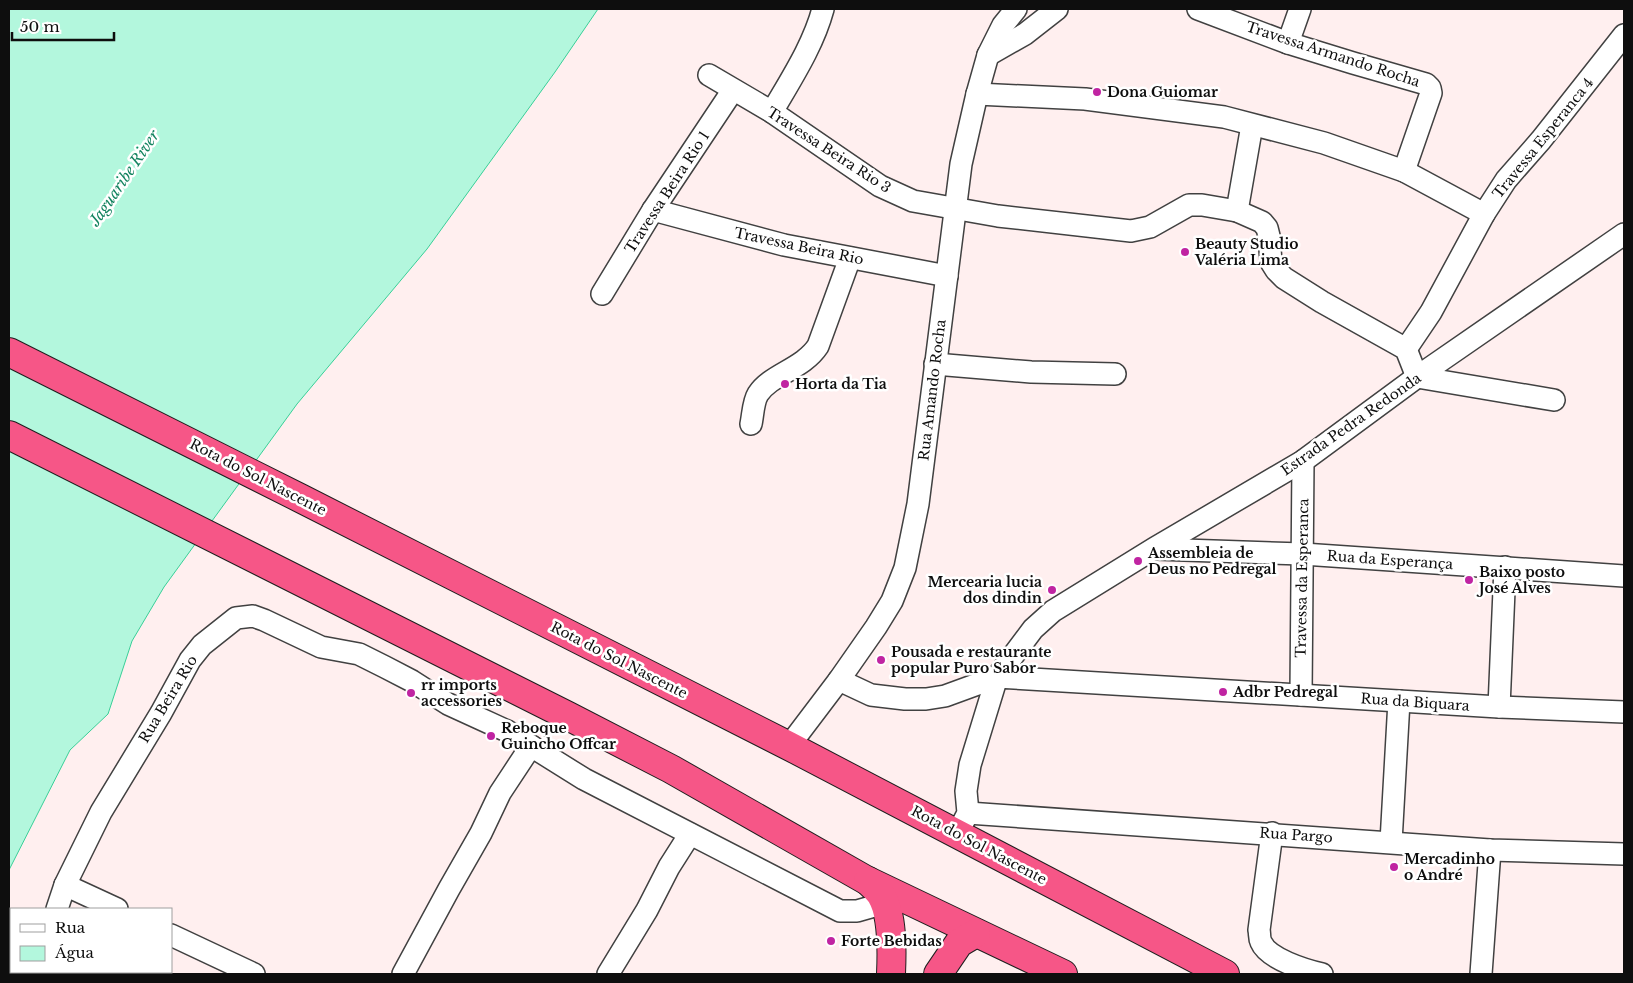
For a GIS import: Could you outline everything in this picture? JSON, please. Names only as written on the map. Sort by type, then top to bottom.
[{"type":"highway","name":"Rota do Sol Nascente","points":[[9,352],[789,746],[963,824],[1225,974]]},
{"type":"highway","points":[[9,435],[560,711],[662,765],[866,880],[1063,974]]},
{"type":"highway","points":[[866,880],[880,894],[885,903],[892,952],[891,974]]},
{"type":"highway","points":[[938,974],[959,943],[976,933]]},
{"type":"street","points":[[772,112],[811,43],[823,9]]},
{"type":"street","name":"Rua Amando Rocha","points":[[789,746],[839,680],[884,614],[905,568],[918,504],[961,164],[988,56],[1000,31],[1016,9]]},
{"type":"street","points":[[988,56],[1025,34],[1058,9]]},
{"type":"street","name":"Travessa Armando Rocha","points":[[1198,9],[1288,43],[1426,84],[1430,88],[1431,93],[1404,171]]},
{"type":"street","points":[[1288,43],[1300,9]]},
{"type":"street","name":"Travessa Esperanca 4","points":[[1406,349],[1431,312],[1484,214],[1506,180],[1542,140],[1624,35]]},
{"type":"street","name":"Travessa Beira Rio 3","points":[[708,75],[772,112],[880,186],[913,202],[998,216],[1131,231],[1150,227],[1189,206],[1237,210],[1262,222],[1267,228],[1271,262],[1284,278],[1322,302],[1406,349]]},
{"type":"street","name":"Travessa Beira Rio 1","points":[[602,294],[653,210],[733,90]]},
{"type":"street","points":[[977,94],[1085,99],[1224,117],[1324,143],[1404,171],[1484,214]]},
{"type":"street","points":[[1237,210],[1252,125]]},
{"type":"street","name":"Travessa Beira Rio","points":[[653,210],[784,245],[947,276]]},
{"type":"street","name":"Estrada Pedra Redonda","points":[[997,676],[1033,629],[1053,611],[1155,548],[1303,461],[1417,376],[1624,234]]},
{"type":"street","points":[[751,424],[755,400],[758,394],[771,382],[806,360],[818,346],[850,258]]},
{"type":"street","points":[[1406,349],[1417,376],[1554,400]]},
{"type":"street","points":[[935,364],[1031,372],[1114,374]]},
{"type":"street","name":"Travessa da Esperanca","points":[[1301,694],[1303,461]]},
{"type":"street","name":"Rua da Esperança","points":[[1155,548],[1303,554],[1624,576]]},
{"type":"street","points":[[1499,707],[1505,568]]},
{"type":"street","name":"Rua Beira Rio","points":[[57,908],[65,885],[101,812],[190,660],[202,644],[236,618],[253,616],[321,647],[359,654],[412,681],[448,704],[507,731],[584,779],[634,803],[840,911],[857,911],[885,903]]},
{"type":"street","points":[[839,680],[870,695],[926,699],[944,696],[997,676]]},
{"type":"street","points":[[963,824],[970,765],[997,676]]},
{"type":"street","name":"Rua da Biquara","points":[[997,676],[1499,707],[1624,712]]},
{"type":"street","points":[[1391,842],[1399,701]]},
{"type":"street","points":[[403,974],[481,833],[500,793],[531,746]]},
{"type":"street","name":"Rua Pargo","points":[[963,824],[1272,833],[1490,850],[1624,854]]},
{"type":"street","points":[[1272,833],[1259,930],[1260,941],[1265,949],[1278,958],[1322,974]]},
{"type":"street","points":[[608,974],[690,834]]},
{"type":"street","points":[[1481,974],[1490,850]]},
{"type":"street","points":[[65,885],[116,908]]},
{"type":"street","points":[[172,935],[254,974]]},
{"type":"water","name":"Jaguaribe River","points":[[9,9],[598,9],[555,72],[427,249],[297,404],[164,587],[132,641],[108,714],[70,750],[9,870]]},
{"type":"place","name":"Dona Guiomar","points":[[1097,92]]},
{"type":"place","name":"Beauty Studio Valéria Lima","points":[[1185,252]]},
{"type":"place","name":"Horta da Tia","points":[[785,384]]},
{"type":"place","name":"Assembleia de Deus no Pedregal","points":[[1138,561]]},
{"type":"place","name":"Baixo posto José Alves","points":[[1469,580]]},
{"type":"place","name":"Mercearia lucia dos dindin","points":[[1052,590]]},
{"type":"place","name":"Pousada e restaurante popular Puro Sabor","points":[[881,660]]},
{"type":"place","name":"Adbr Pedregal","points":[[1223,692]]},
{"type":"place","name":"rr imports accessories","points":[[411,693]]},
{"type":"place","name":"Reboque Guincho Offcar","points":[[491,736]]},
{"type":"place","name":"Mercadinho o André","points":[[1394,867]]},
{"type":"place","name":"Forte Bebidas","points":[[831,941]]}]
